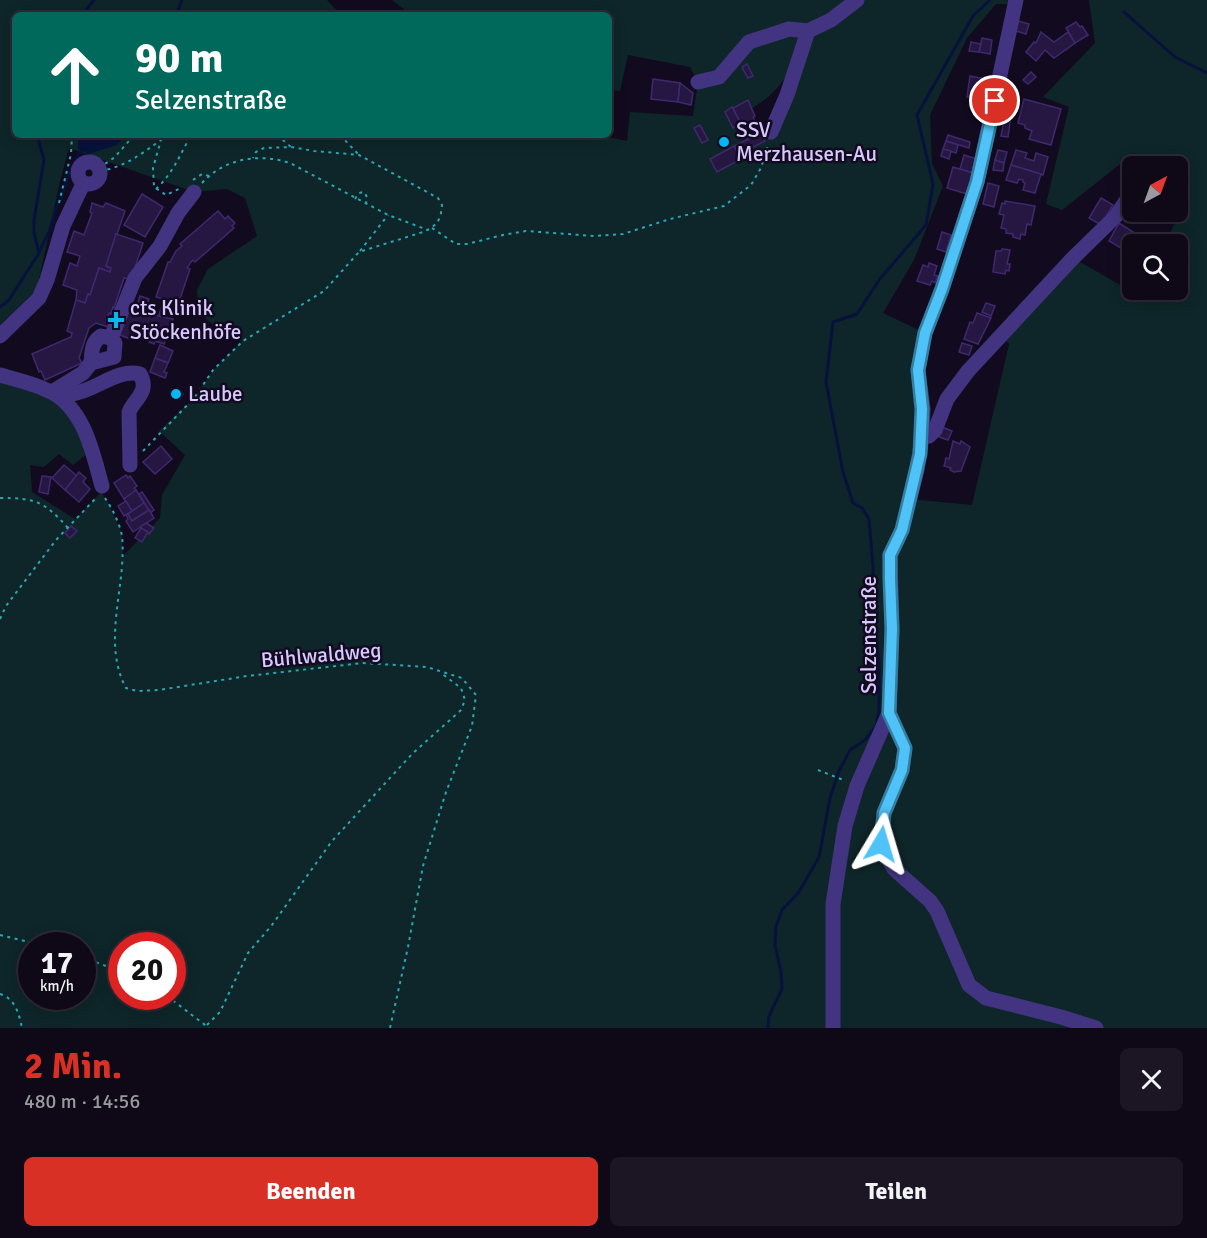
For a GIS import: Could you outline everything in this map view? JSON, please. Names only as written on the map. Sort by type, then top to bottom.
[{"type":"street","points":[[698,82],[719,76],[749,42],[789,29],[808,31],[831,20],[857,0]]},
{"type":"street","name":"Selzenstraße","points":[[833,1028],[833,904],[845,826],[857,786],[889,713],[892,629],[890,555],[902,530],[917,470],[922,437],[918,370],[925,333],[977,182],[1016,0]]},
{"type":"street","points":[[771,132],[788,95],[808,31]]},
{"type":"street","points":[[0,336],[39,298],[47,280],[63,225],[84,184],[97,181],[100,169]]},
{"type":"street","points":[[56,395],[83,374],[91,363],[114,357],[115,343],[111,338],[135,278],[160,246],[178,213],[194,192]]},
{"type":"street","points":[[922,437],[929,436],[935,430],[947,399],[968,371],[1122,207]]},
{"type":"street","points":[[56,395],[84,391],[122,374],[133,372],[141,374],[144,390],[140,398],[132,404],[129,412],[130,465]]},
{"type":"street","points":[[0,375],[33,384],[56,395],[71,408],[92,450],[102,489]]},
{"type":"street","points":[[889,713],[905,748],[902,770],[884,813],[881,844],[894,869],[930,901],[937,911],[969,985],[986,998],[1096,1028]]},
{"type":"path","points":[[194,192],[209,176],[230,164],[253,158],[278,159],[290,163],[388,215],[430,229],[456,244],[467,244],[526,231],[594,236],[623,234],[670,219],[724,206],[751,185],[761,168],[771,132]]},
{"type":"path","points":[[63,225],[59,214],[59,201],[71,154],[72,138]]},
{"type":"path","points":[[100,169],[115,157],[131,138]]},
{"type":"path","points":[[156,189],[167,179],[182,156],[189,138]]},
{"type":"path","points":[[280,138],[291,147]]},
{"type":"path","points":[[343,138],[359,155],[438,198],[442,205],[440,220],[430,229],[359,252]]},
{"type":"path","points":[[100,169],[117,168],[161,140],[153,168],[154,187],[166,195],[172,194],[173,200]]},
{"type":"path","points":[[253,158],[256,152],[264,148],[291,147],[359,155]]},
{"type":"path","points":[[355,199],[359,193],[364,192],[367,197],[366,203]]},
{"type":"path","points":[[130,465],[159,431],[195,397],[213,370],[243,341],[324,291],[388,215]]},
{"type":"path","points":[[0,619],[6,606],[102,489]]},
{"type":"path","name":"Bühlwaldweg","points":[[102,489],[122,533],[116,634],[118,672],[126,688],[159,690],[247,676],[363,663],[427,667],[462,678],[476,695],[472,726],[446,792],[423,866],[390,1028]]},
{"type":"path","points":[[0,498],[28,498],[52,509],[68,528]]},
{"type":"path","points":[[186,1010],[208,1027],[220,1012],[248,953],[272,925],[332,841],[412,754],[461,710],[465,700],[461,688],[438,671]]},
{"type":"path","points":[[818,770],[847,782]]},
{"type":"path","points":[[0,935],[18,939]]},
{"type":"path","points":[[0,994],[6,996],[17,1008],[22,1028]]},
{"type":"green space","points":[[0,0],[327,0],[338,12],[12,12],[12,138],[612,138],[627,141],[630,112],[693,116],[698,82],[690,67],[628,55],[620,91],[612,90],[612,12],[407,12],[392,0],[1010,0],[1009,4],[996,4],[967,38],[930,115],[932,164],[943,186],[914,260],[883,313],[925,333],[923,409],[910,499],[972,505],[1009,344],[1002,336],[1073,258],[1122,286],[1122,300],[1188,300],[1188,234],[1169,234],[1175,222],[1188,222],[1190,194],[1188,192],[1188,156],[1138,156],[1134,153],[1130,156],[1122,156],[1122,162],[1062,210],[1046,204],[1069,107],[1043,97],[1095,43],[1089,0],[1207,0],[1207,1028],[0,1028],[0,373],[52,392],[92,450],[73,465],[59,454],[44,467],[30,465],[32,492],[75,519],[101,492],[122,533],[123,556],[160,518],[162,495],[185,455],[159,431],[195,397],[213,370],[242,341],[218,329],[198,312],[197,290],[208,269],[257,236],[245,198],[227,189],[194,192],[69,148],[37,289],[0,325]],"holes":[[[789,72],[775,111],[759,129],[765,141],[744,152],[746,157],[717,171],[711,159],[748,139],[741,124],[733,128],[725,112],[747,101],[752,108],[758,105],[773,93]]]},
{"type":"shaded area","points":[[78,138],[123,138],[117,145],[88,154],[78,149]]},
{"type":"building","points":[[1018,21],[1029,24],[1026,34],[1016,31]]},
{"type":"building","points":[[1076,22],[1088,35],[1075,43],[1066,28]]},
{"type":"building","points":[[1041,32],[1054,42],[1068,32],[1075,43],[1054,58],[1045,50],[1036,61],[1026,52],[1034,42],[1036,43]]},
{"type":"building","points":[[982,38],[992,40],[990,54],[979,52]]},
{"type":"building","points":[[971,42],[981,44],[979,52],[969,51]]},
{"type":"building","points":[[747,64],[753,76],[748,78],[742,67]]},
{"type":"building","points":[[1031,72],[1036,77],[1028,84],[1023,80]]},
{"type":"building","points":[[970,76],[986,79],[983,102],[967,97]]},
{"type":"building","points":[[653,79],[680,83],[678,102],[651,99]]},
{"type":"building","points":[[680,83],[693,93],[691,105],[678,102]]},
{"type":"building","points":[[1024,99],[1061,109],[1051,145],[1029,139],[1032,131],[1018,123]]},
{"type":"building","points":[[748,100],[761,133],[748,139],[733,108]]},
{"type":"building","points":[[732,107],[741,124],[733,128],[725,112]]},
{"type":"building","points":[[1005,114],[1011,115],[1008,137],[1001,136]]},
{"type":"building","points":[[700,125],[708,140],[702,143],[694,128]]},
{"type":"building","points":[[761,133],[765,141],[738,155],[734,146]]},
{"type":"building","points":[[948,135],[970,142],[969,148],[946,141]]},
{"type":"building","points":[[946,141],[958,145],[956,153],[943,149]]},
{"type":"building","points":[[734,146],[741,159],[717,172],[710,159]]},
{"type":"building","points":[[943,149],[951,151],[949,159],[941,156]]},
{"type":"building","points":[[998,150],[1007,152],[1004,163],[995,160]]},
{"type":"building","points":[[1016,150],[1027,153],[1025,158],[1034,161],[1036,153],[1048,157],[1043,175],[1011,165]]},
{"type":"building","points":[[964,155],[977,159],[973,173],[960,169]]},
{"type":"building","points":[[995,160],[1004,163],[1003,171],[993,170]]},
{"type":"building","points":[[1011,165],[1041,174],[1035,193],[1023,190],[1025,183],[1023,180],[1019,179],[1017,183],[1006,180]]},
{"type":"building","points":[[953,167],[973,173],[967,194],[947,188]]},
{"type":"building","points":[[988,183],[999,186],[994,207],[983,204]]},
{"type":"building","points":[[142,194],[163,207],[145,237],[124,225]]},
{"type":"building","points":[[1101,198],[1113,205],[1101,225],[1089,218]]},
{"type":"building","points":[[1005,201],[1035,206],[1031,225],[1027,224],[1025,235],[1021,234],[1020,239],[1013,237],[1013,234],[1006,233],[1006,229],[1001,228],[1004,215],[999,214],[1002,203],[1005,204]]},
{"type":"building","points":[[92,203],[103,207],[106,203],[125,211],[106,266],[111,268],[110,272],[99,268],[85,303],[76,300],[77,290],[63,285],[70,263],[77,266],[80,256],[67,252],[74,231],[84,235],[92,213],[90,212]]},
{"type":"building","points":[[218,211],[225,219],[228,216],[235,223],[232,226],[234,228],[195,262],[193,260],[191,262],[187,268],[190,269],[178,305],[168,301],[163,316],[159,315],[164,299],[156,297],[168,262],[182,246],[180,244]]},
{"type":"building","points":[[1119,223],[1136,234],[1122,234],[1122,249],[1109,241]]},
{"type":"building","points":[[942,232],[951,235],[946,252],[937,249]]},
{"type":"building","points":[[116,234],[143,243],[131,280],[124,278],[114,308],[111,314],[109,313],[108,317],[111,318],[108,327],[96,323],[89,328],[79,358],[82,363],[45,380],[32,354],[71,337],[72,333],[67,331],[76,300],[85,303],[99,268],[110,272],[111,268],[106,266]]},
{"type":"building","points":[[1010,250],[1007,264],[1010,264],[1009,271],[1006,270],[1005,274],[993,272],[996,251]]},
{"type":"building","points":[[929,263],[937,266],[934,275],[938,276],[935,283],[932,281],[930,285],[917,281],[923,265],[928,267]]},
{"type":"building","points":[[140,296],[149,299],[145,310],[155,313],[154,315],[173,319],[164,344],[149,342],[153,332],[148,331],[145,340],[131,335],[130,339],[120,335],[131,304],[137,306]]},
{"type":"building","points":[[986,303],[995,306],[991,316],[982,312]]},
{"type":"building","points":[[977,313],[991,318],[978,344],[964,339],[970,322],[973,323]]},
{"type":"building","points":[[962,343],[972,346],[969,355],[959,352]]},
{"type":"building","points":[[160,345],[173,351],[168,363],[155,358]]},
{"type":"building","points":[[155,358],[168,363],[164,372],[167,373],[165,378],[150,372]]},
{"type":"building","name":"Laube","points":[[172,389],[183,394],[180,399],[170,393]]},
{"type":"building","points":[[942,427],[952,431],[948,440],[939,437]]},
{"type":"building","points":[[953,441],[960,444],[961,441],[970,447],[961,471],[954,472],[950,470],[951,468],[944,466],[946,458],[949,459]]},
{"type":"building","points":[[161,446],[172,459],[155,474],[143,462]]},
{"type":"building","points":[[64,465],[77,476],[65,490],[52,478]]},
{"type":"building","points":[[79,472],[86,478],[83,482],[90,489],[79,502],[65,490]]},
{"type":"building","points":[[126,475],[128,478],[130,476],[137,486],[134,488],[136,490],[124,499],[114,483]]},
{"type":"building","points":[[42,476],[51,477],[48,494],[39,492]]},
{"type":"building","points":[[136,490],[144,503],[132,511],[124,499]]},
{"type":"building","points":[[142,492],[154,510],[150,513],[139,494]]},
{"type":"building","points":[[126,501],[132,511],[124,516],[118,506]]},
{"type":"building","points":[[144,503],[149,510],[132,521],[128,514]]},
{"type":"building","points":[[149,510],[154,518],[133,532],[126,521],[128,519],[126,515],[128,514],[132,521]]},
{"type":"building","points":[[146,523],[154,528],[149,534],[140,527]]},
{"type":"building","points":[[71,526],[77,531],[70,538],[65,533]]},
{"type":"building","points":[[141,528],[148,532],[142,542],[135,538]]},
{"type":"waterway","points":[[86,12],[94,0]]},
{"type":"waterway","points":[[177,12],[182,0]]},
{"type":"waterway","points":[[768,1028],[769,1016],[782,989],[775,945],[776,926],[782,910],[799,892],[819,857],[830,798],[839,771],[850,750],[865,740],[876,726],[879,711],[879,660],[874,625],[869,519],[862,508],[853,503],[843,472],[826,382],[833,322],[857,314],[879,280],[926,225],[933,184],[917,115],[973,16],[990,0]]},
{"type":"waterway","points":[[1124,12],[1175,57],[1207,73]]},
{"type":"waterway","points":[[0,307],[9,300],[39,253],[34,233],[34,220],[44,160],[38,138]]},
{"type":"waterway","points":[[60,201],[69,174],[81,150]]},
{"type":"waterway","points":[[39,252],[49,232],[58,203]]},
{"type":"place","name":"SSV Merzhausen-Au","points":[[724,142]]},
{"type":"place","name":"cts Klinik Stöckenhöfe","points":[[116,320]]},
{"type":"place","name":"Laube","points":[[176,394]]},
{"type":"route","points":[[881,844],[884,813],[902,770],[905,748],[889,713],[892,629],[890,555],[902,530],[920,454],[922,409],[918,370],[925,333],[977,182],[995,101]]}]
